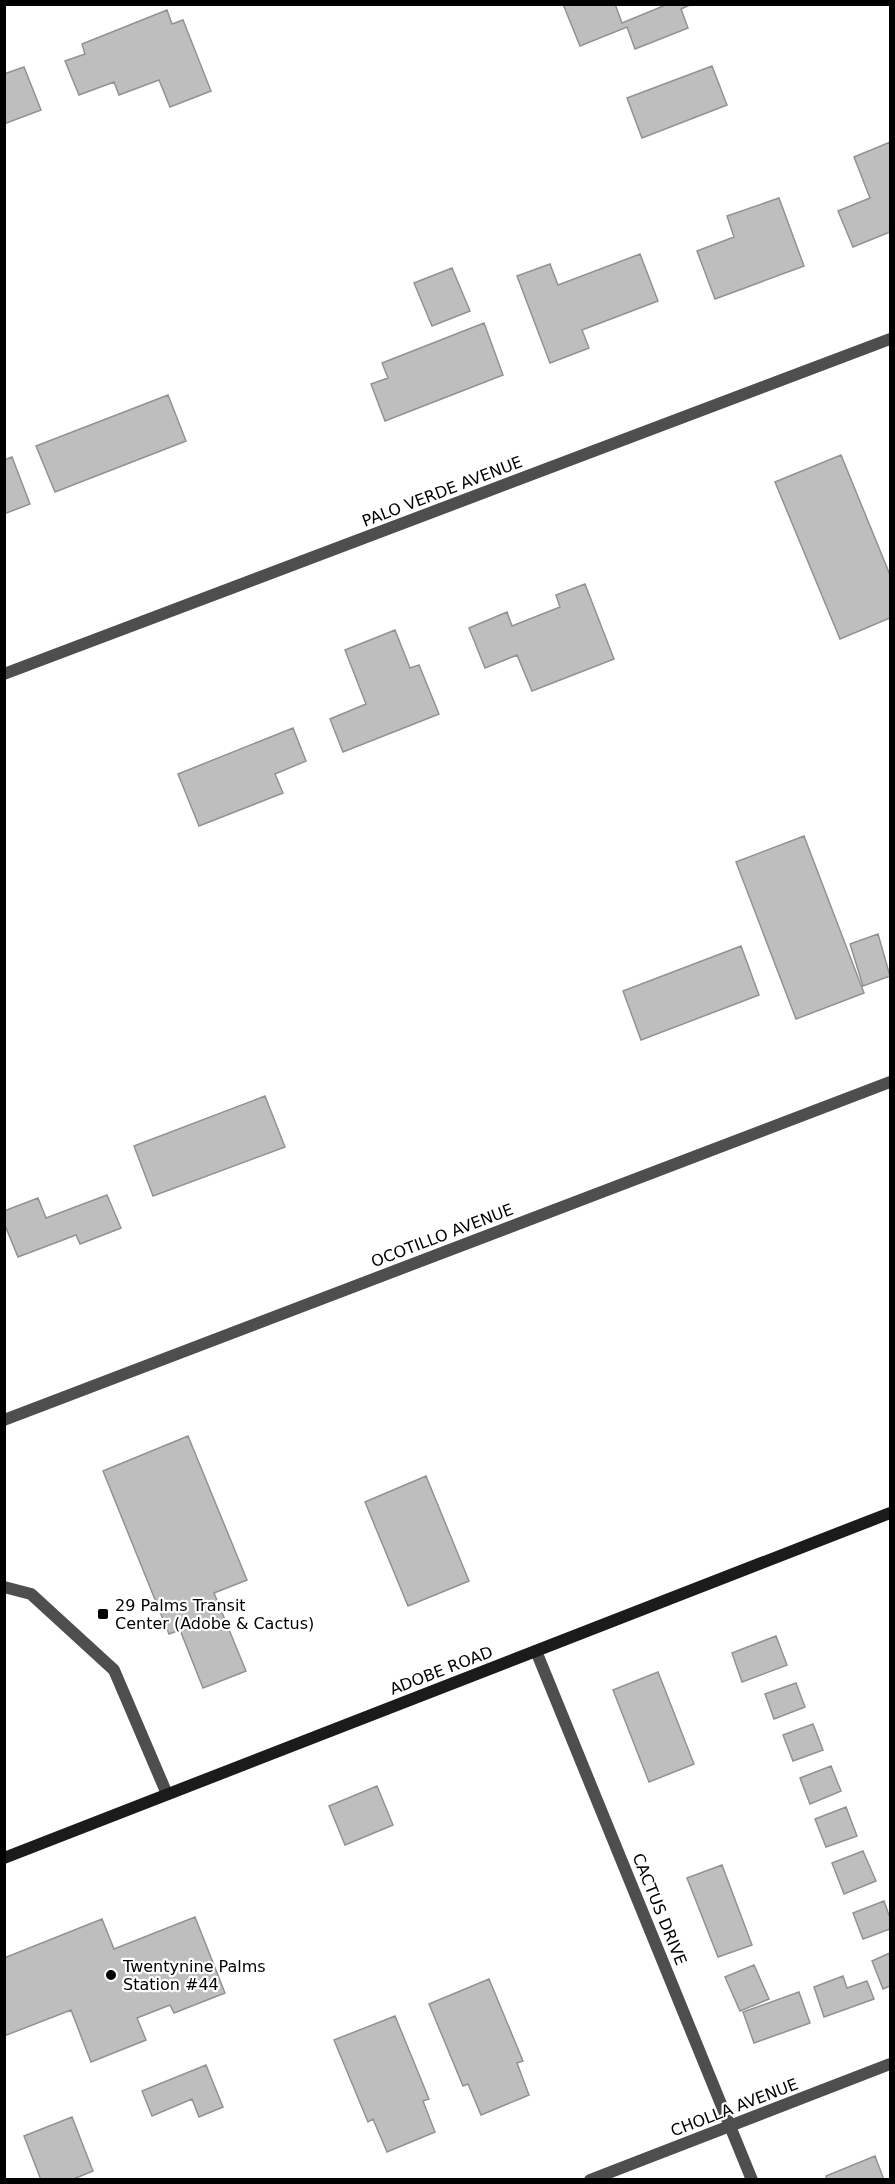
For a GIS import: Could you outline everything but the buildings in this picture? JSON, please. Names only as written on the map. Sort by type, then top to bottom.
[{"type":"street","name":"PALO VERDE AVENUE","points":[[4,674],[891,339]]},
{"type":"street","name":"OCOTILLO AVENUE","points":[[4,1420],[891,1082]]},
{"type":"street","name":"ADOBE ROAD","points":[[4,1858],[891,1513]]},
{"type":"street","points":[[4,1587],[31,1594],[114,1670],[166,1794]]},
{"type":"street","name":"CACTUS DRIVE","points":[[536,1651],[752,2180]]},
{"type":"street","name":"CHOLLA AVENUE","points":[[590,2180],[891,2064]]},
{"type":"place","name":"29 Palms Transit Center (Adobe & Cactus)","points":[[103,1614]]},
{"type":"place","name":"Twentynine Palms Station #44","points":[[111,1975]]}]
